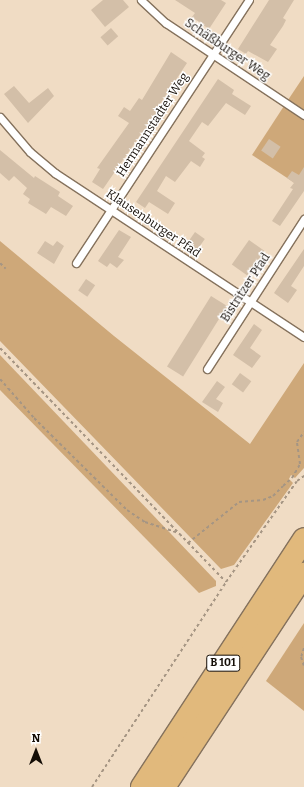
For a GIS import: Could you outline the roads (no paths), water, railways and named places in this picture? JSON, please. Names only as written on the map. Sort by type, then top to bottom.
[{"type":"main road","name":"B 101","points":[[142,787],[304,539]]},
{"type":"main road","name":"B 101","points":[[164,787],[304,574]]},
{"type":"lane","name":"Schäßburger Weg","points":[[141,0],[166,23],[304,115]]},
{"type":"lane","name":"Hermannstadter Weg","points":[[76,263],[249,0]]},
{"type":"lane","name":"Klausenburger Pfad","points":[[0,117],[30,152],[111,210],[304,337]]},
{"type":"lane","name":"Bistritzer Pfad","points":[[206,369],[304,219]]}]
